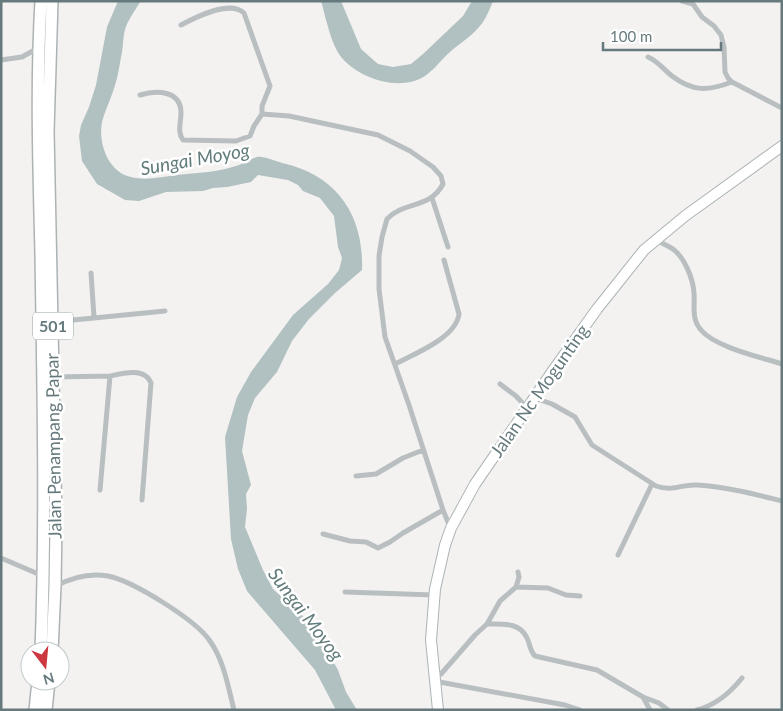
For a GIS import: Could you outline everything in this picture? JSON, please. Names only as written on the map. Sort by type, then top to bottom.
[{"type":"main road","name":"Jalan Penampang Papar","points":[[41,1],[39,48],[44,576],[41,641]]},
{"type":"main road","name":"Jalan Penampang Papar","points":[[52,1],[48,131],[54,377],[55,586],[52,641]]},
{"type":"main road","points":[[35,710],[37,691]]},
{"type":"main road","points":[[46,710],[48,691]]},
{"type":"street","points":[[682,1],[693,4],[702,17],[714,26],[721,35],[724,47],[725,72],[732,82],[782,108]]},
{"type":"street","points":[[140,95],[160,92],[168,93],[177,100],[181,112],[179,134],[183,140],[236,141],[250,136],[262,114],[262,106],[270,86],[247,19],[240,8],[233,4],[222,6],[182,25]]},
{"type":"street","points":[[1,60],[22,57],[39,48]]},
{"type":"street","points":[[648,57],[657,61],[672,76],[689,87],[697,89],[720,86],[732,82]]},
{"type":"street","points":[[262,114],[288,116],[357,129],[382,137],[410,152],[438,172],[443,180],[443,184],[432,198],[401,209],[387,219],[379,256],[379,289],[385,337],[443,510],[451,528]]},
{"type":"street","name":"Jalan Nc Mogunting","points":[[438,710],[431,640],[434,595],[440,564],[451,528],[475,484],[597,309],[644,250],[685,216],[782,146]]},
{"type":"street","points":[[432,198],[448,247]]},
{"type":"street","points":[[656,240],[673,249],[681,257],[687,268],[694,292],[694,316],[701,330],[707,336],[728,346],[782,364]]},
{"type":"street","points":[[395,364],[436,342],[452,330],[458,321],[459,314],[444,260]]},
{"type":"street","points":[[91,273],[94,317]]},
{"type":"street","points":[[53,322],[165,311]]},
{"type":"street","points":[[54,377],[110,376],[134,373],[143,374],[149,378],[151,383],[142,500]]},
{"type":"street","points":[[100,490],[110,376]]},
{"type":"street","points":[[500,384],[516,396],[527,408]]},
{"type":"street","points":[[535,398],[552,404],[575,417],[592,445],[652,484],[665,490],[691,485],[723,487],[782,501]]},
{"type":"street","points":[[356,476],[376,474],[403,458],[423,450]]},
{"type":"street","points":[[618,555],[652,484]]},
{"type":"street","points":[[323,534],[350,541],[366,542],[378,548],[443,510]]},
{"type":"street","points":[[1,558],[44,576]]},
{"type":"street","points":[[434,679],[441,674],[474,635],[487,624],[500,601],[516,587],[519,577],[518,572]]},
{"type":"street","points":[[55,586],[65,581],[85,576],[94,575],[113,578],[152,596],[186,619],[207,636],[215,648],[224,672],[234,710]]},
{"type":"street","points":[[516,587],[548,588],[566,595],[580,596]]},
{"type":"street","points":[[345,592],[434,595]]},
{"type":"street","points":[[487,624],[511,625],[521,629],[535,656],[597,670],[643,697],[659,703],[668,710]]},
{"type":"street","points":[[697,710],[715,707],[733,690],[742,678]]},
{"type":"street","points":[[434,679],[565,705],[580,710]]},
{"type":"street","points":[[643,697],[650,710]]},
{"type":"shaded area","points":[[118,1],[141,1],[125,28],[117,77],[102,122],[103,147],[106,156],[116,169],[123,174],[142,179],[216,171],[239,165],[257,157],[266,158],[301,169],[318,177],[332,188],[343,200],[352,215],[358,232],[362,270],[309,319],[292,341],[277,372],[255,398],[248,415],[242,451],[251,485],[246,494],[245,527],[263,570],[273,589],[306,619],[318,635],[338,670],[346,692],[357,710],[336,710],[315,670],[247,591],[238,569],[231,539],[225,437],[237,397],[251,372],[293,315],[328,284],[339,270],[342,258],[338,247],[334,216],[320,198],[303,191],[298,185],[288,180],[258,175],[251,182],[203,191],[166,192],[139,201],[125,200],[97,184],[82,161],[79,136],[81,125],[96,85],[107,27]]},
{"type":"shaded area","points":[[321,1],[341,1],[361,49],[378,64],[393,67],[411,64],[423,54],[463,16],[472,1],[493,1],[480,26],[425,76],[415,81],[392,83],[381,81],[359,72],[342,58],[332,39]]},
{"type":"water label","name":"Sungai Moyog","points":[[195,159]]},
{"type":"water label","name":"Sungai Moyog","points":[[306,614]]}]
